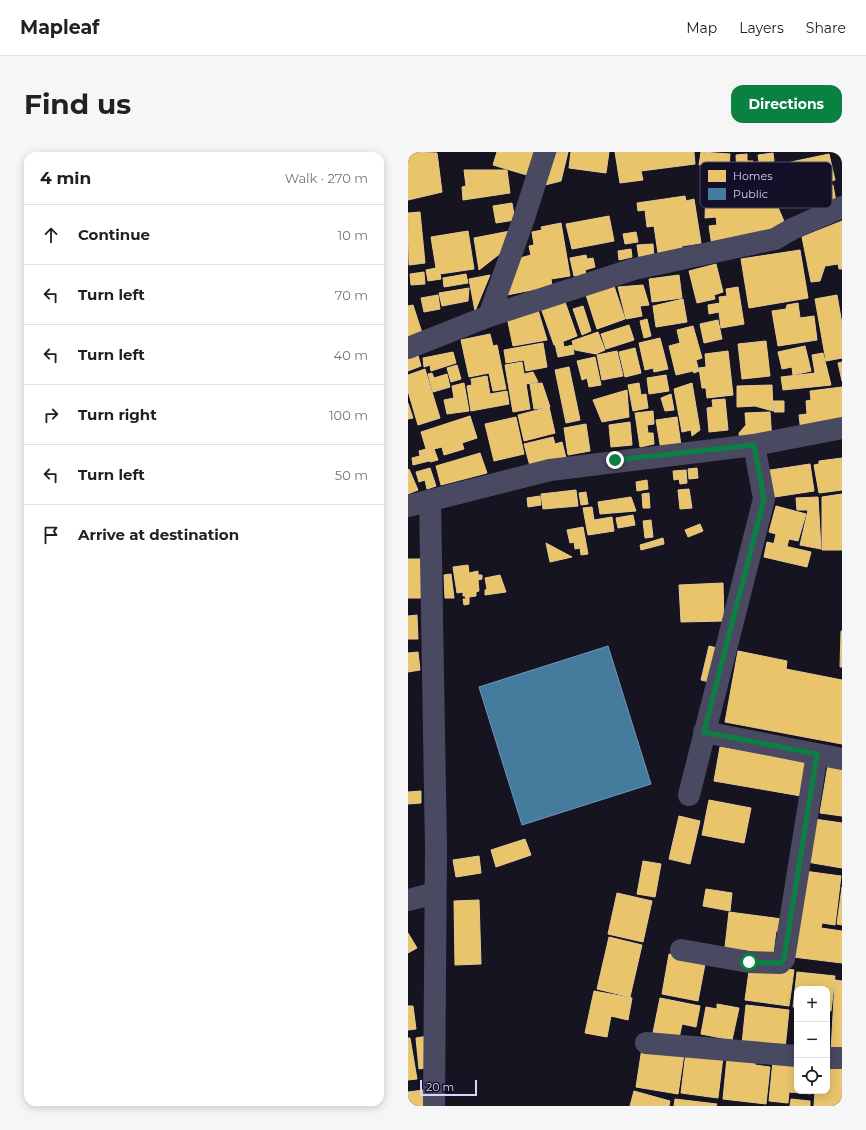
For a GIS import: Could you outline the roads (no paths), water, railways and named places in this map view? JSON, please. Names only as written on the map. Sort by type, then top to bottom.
[{"type":"street","points":[[489,316],[545,152]]},
{"type":"street","points":[[408,348],[489,316],[634,269],[775,239],[792,229],[842,207]]},
{"type":"street","points":[[408,506],[550,470],[754,445],[842,428]]},
{"type":"street","points":[[689,795],[764,499],[754,445]]},
{"type":"street","points":[[430,500],[436,840],[434,1106]]},
{"type":"street","points":[[704,732],[842,758]]},
{"type":"street","points":[[681,950],[749,962],[780,963],[784,959],[817,754]]},
{"type":"street","points":[[408,900],[435,893]]},
{"type":"street","points":[[646,1043],[794,1056]]},
{"type":"street","points":[[830,1058],[842,1058]]}]
